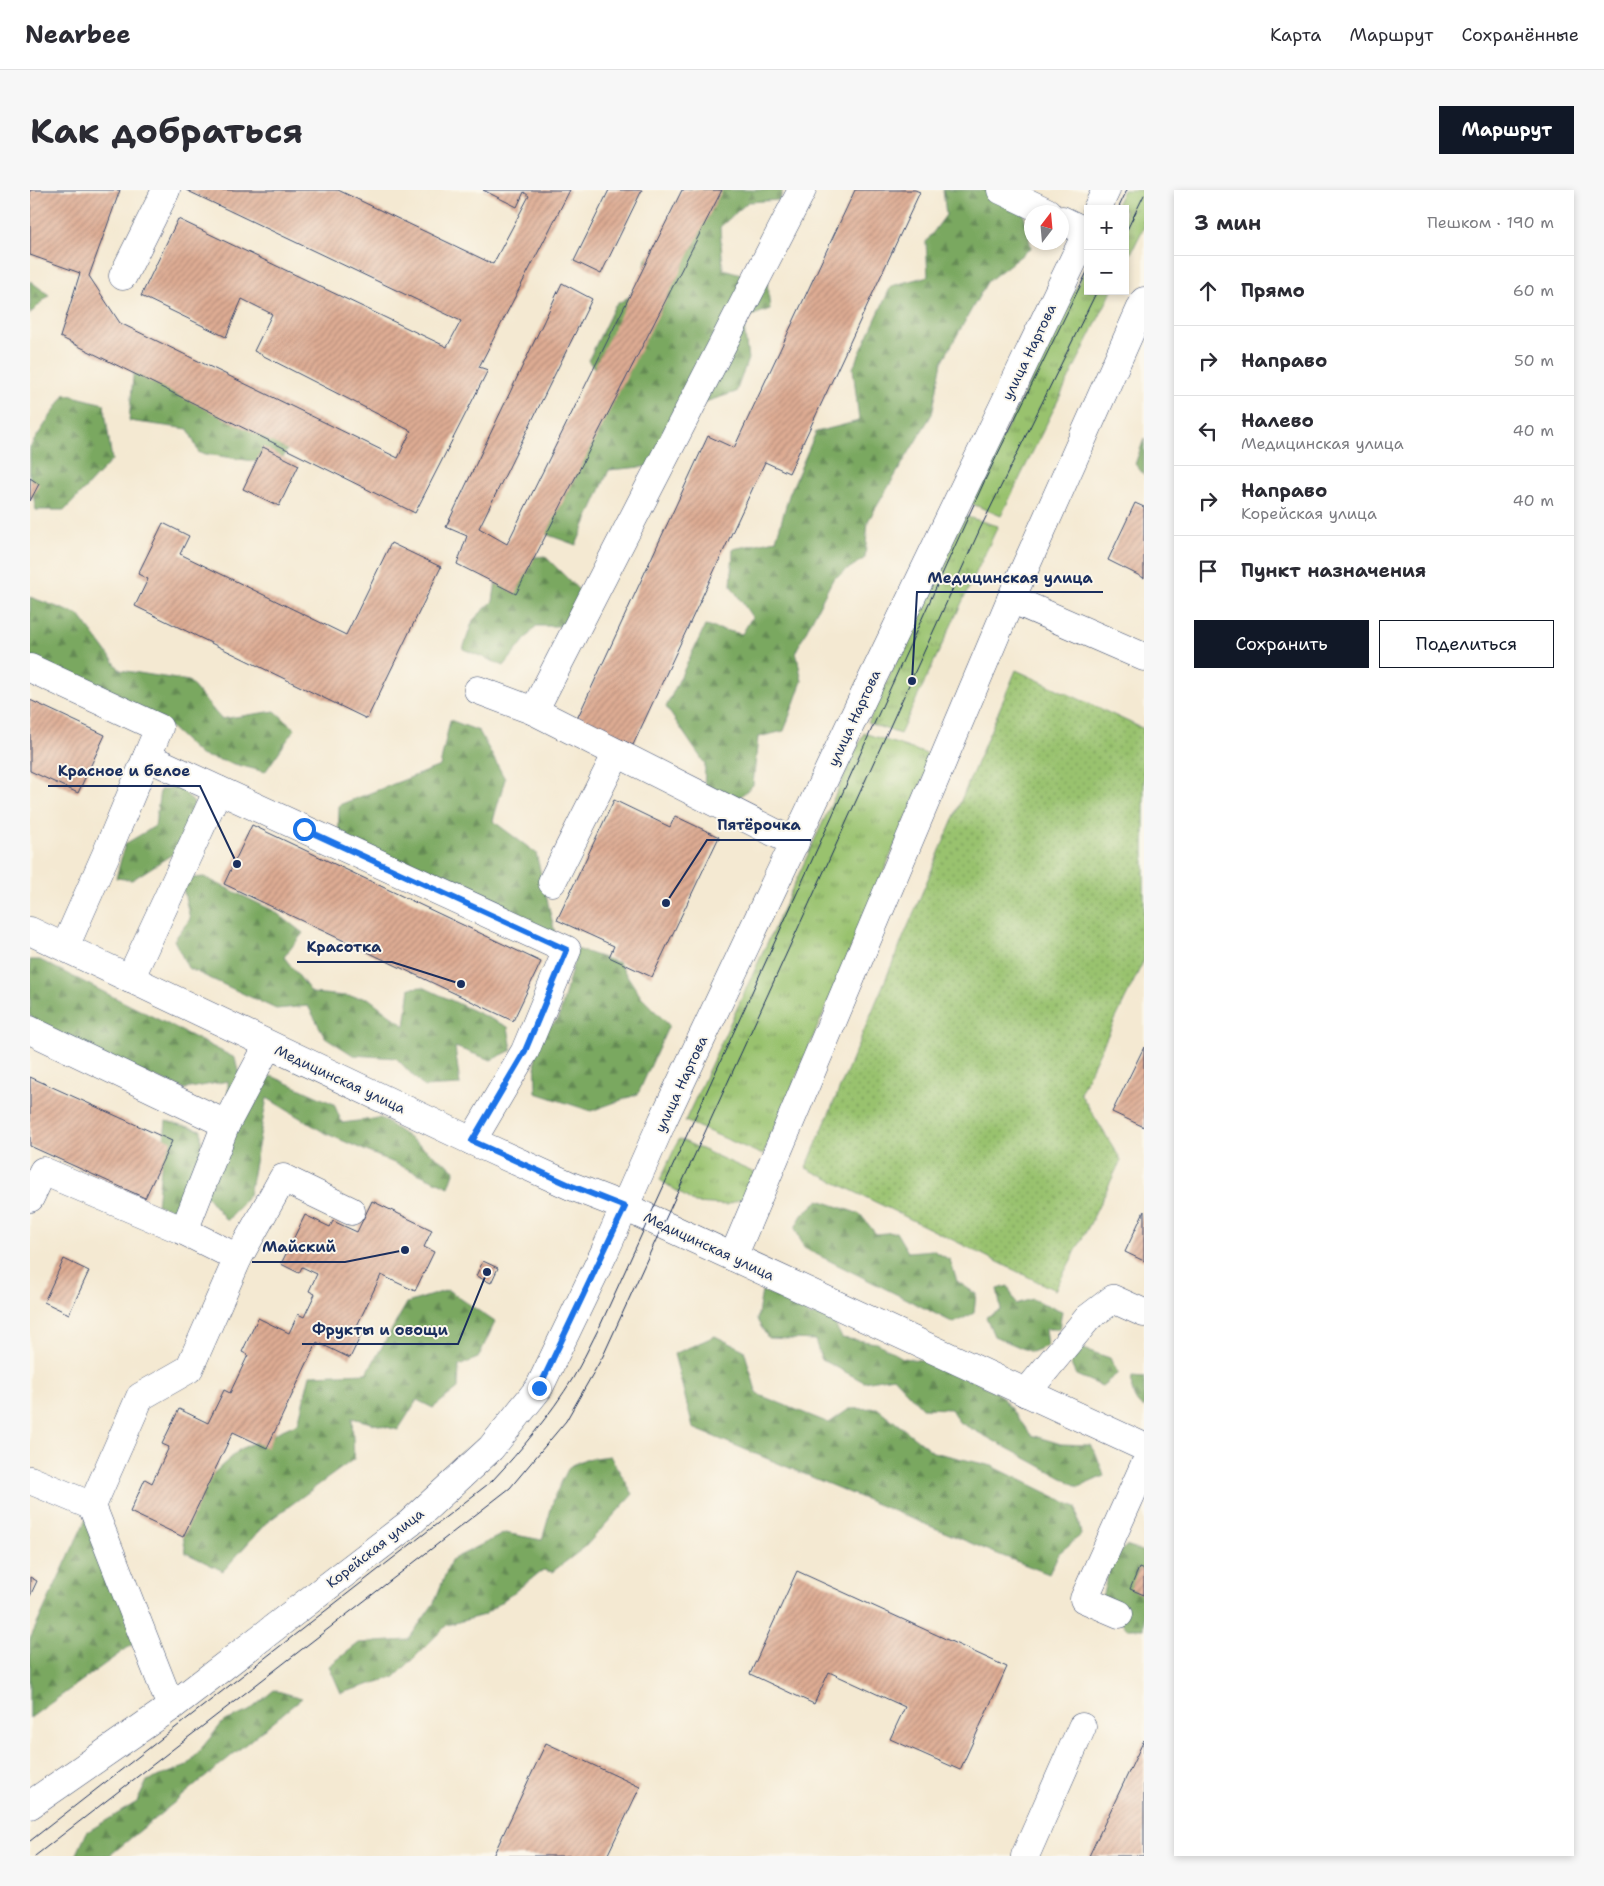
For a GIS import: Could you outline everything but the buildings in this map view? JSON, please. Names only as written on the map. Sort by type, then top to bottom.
[{"type":"street","points":[[124,276],[166,190]]},
{"type":"street","points":[[534,711],[802,190]]},
{"type":"street","points":[[1000,190],[1032,205]]},
{"type":"street","name":"улица Нартова","points":[[1099,205],[1106,190]]},
{"type":"street","points":[[1069,221],[1084,223]]},
{"type":"street","name":"улица Нартова","points":[[625,1207],[663,1120],[850,725],[1084,239]]},
{"type":"street","points":[[733,1257],[1011,599],[1144,302]]},
{"type":"street","points":[[1011,599],[1144,657]]},
{"type":"street","points":[[30,668],[159,728],[108,852],[64,947]]},
{"type":"street","points":[[478,690],[534,711],[795,843]]},
{"type":"street","points":[[552,882],[616,753]]},
{"type":"street","points":[[147,757],[567,950],[525,1051],[472,1141]]},
{"type":"street","points":[[130,979],[218,790]]},
{"type":"street","name":"Медицинская улица","points":[[30,931],[472,1141],[572,1186],[625,1207],[1144,1447]]},
{"type":"street","points":[[30,1030],[226,1124]]},
{"type":"street","points":[[184,1231],[226,1124],[268,1045]]},
{"type":"street","points":[[30,1198],[44,1171],[184,1231],[238,1258]]},
{"type":"street","points":[[171,1707],[92,1506],[140,1397],[189,1369],[238,1258],[283,1178],[351,1212]]},
{"type":"street","name":"Корейская улица","points":[[30,1806],[171,1707],[410,1523],[491,1448],[539,1388],[625,1207]]},
{"type":"street","points":[[1026,1393],[1088,1318],[1113,1299],[1144,1313]]},
{"type":"street","points":[[1119,1614],[1084,1599],[1144,1466]]},
{"type":"street","points":[[30,1480],[92,1506]]},
{"type":"street","points":[[1024,1856],[1082,1727]]},
{"type":"green space","points":[[689,190],[783,190],[780,200],[748,202],[720,227],[723,269],[767,281],[770,309],[743,319],[748,359],[736,392],[705,402],[653,466],[609,470],[576,545],[540,532],[607,382],[588,361],[615,305],[642,289],[646,258],[679,236]]},
{"type":"green space","points":[[943,190],[1019,190],[1024,214],[1024,250],[1028,250],[987,282],[942,362],[932,414],[868,521],[865,558],[833,579],[796,651],[802,681],[784,731],[758,737],[753,785],[732,804],[704,792],[705,764],[666,707],[705,626],[742,634],[752,617],[731,586],[733,549],[776,540],[789,495],[816,432],[859,421],[853,368],[891,286],[928,276],[926,242],[946,215]]},
{"type":"green space","points":[[1123,190],[1144,190],[1144,227],[1129,257],[1129,205],[1116,205]]},
{"type":"green space","points":[[1084,271],[1084,295],[1110,295],[1001,516],[970,503]]},
{"type":"green space","points":[[30,281],[49,295],[30,314]]},
{"type":"green space","points":[[135,355],[293,435],[280,465],[199,453],[188,429],[129,421]]},
{"type":"green space","points":[[65,394],[104,404],[112,460],[65,510],[36,510],[30,479],[30,447]]},
{"type":"green space","points":[[1144,439],[1144,475],[1135,464]]},
{"type":"green space","points":[[964,516],[998,526],[900,734],[868,723]]},
{"type":"green space","points":[[545,556],[581,592],[564,626],[536,626],[504,666],[463,649],[473,620],[493,601],[499,561]]},
{"type":"green space","points":[[30,597],[79,615],[120,670],[189,681],[221,719],[275,711],[295,729],[265,772],[200,755],[162,719],[30,676]]},
{"type":"green space","points":[[1016,670],[1144,729],[1144,960],[1080,1093],[1121,1160],[1055,1290],[806,1168]]},
{"type":"green space","points":[[450,720],[479,731],[505,779],[493,821],[536,853],[555,933],[456,908],[443,877],[395,878],[338,853],[339,805],[440,766]]},
{"type":"green space","points":[[864,733],[933,756],[763,1155],[685,1121]]},
{"type":"green space","points":[[179,786],[194,803],[182,848],[132,880],[116,878],[125,844],[155,826],[160,790]]},
{"type":"green space","points":[[204,877],[274,911],[303,933],[284,957],[312,993],[368,998],[405,1026],[410,988],[423,987],[508,1027],[512,1050],[491,1060],[455,1047],[460,1085],[424,1087],[396,1058],[353,1055],[325,1037],[308,1006],[276,1009],[188,968],[174,940],[190,919],[181,879]]},
{"type":"green space","points":[[577,949],[619,963],[641,997],[669,1025],[638,1094],[591,1111],[536,1093],[535,1040],[559,1018]]},
{"type":"green space","points":[[30,960],[40,960],[235,1058],[238,1071],[274,1077],[334,1104],[342,1123],[381,1118],[455,1170],[449,1187],[325,1133],[267,1098],[249,1195],[227,1221],[195,1182],[173,1209],[157,1205],[166,1121],[201,1130],[202,1153],[229,1147],[228,1081],[185,1089],[47,1035],[30,1015]]},
{"type":"green space","points":[[679,1139],[757,1174],[747,1196],[727,1205],[695,1203],[660,1180]]},
{"type":"green space","points":[[819,1200],[860,1214],[876,1234],[896,1232],[908,1252],[933,1250],[950,1260],[957,1281],[976,1294],[974,1313],[954,1323],[804,1248],[795,1228],[802,1215]]},
{"type":"green space","points":[[1008,1286],[1016,1304],[1032,1299],[1062,1311],[1059,1329],[1045,1329],[1047,1346],[1031,1352],[994,1336],[986,1317],[1001,1310],[997,1289]]},
{"type":"green space","points":[[448,1290],[495,1322],[478,1358],[459,1366],[458,1388],[433,1408],[417,1400],[398,1430],[352,1418],[354,1459],[266,1523],[223,1571],[186,1553],[178,1506],[240,1449],[298,1423],[310,1375],[367,1373],[407,1303]]},
{"type":"green space","points":[[762,1291],[800,1304],[809,1316],[829,1313],[842,1338],[877,1343],[903,1358],[945,1363],[1001,1396],[1031,1435],[1061,1444],[1090,1445],[1097,1456],[1104,1476],[1079,1487],[959,1422],[951,1409],[922,1408],[893,1377],[864,1382],[821,1359],[815,1340],[768,1338],[757,1320]]},
{"type":"green space","points":[[715,1336],[744,1350],[757,1394],[829,1423],[849,1409],[877,1408],[933,1452],[992,1466],[1076,1507],[1081,1535],[1059,1553],[1049,1574],[693,1428],[674,1354]]},
{"type":"green space","points":[[1075,1346],[1110,1358],[1118,1373],[1102,1386],[1076,1375],[1066,1354]]},
{"type":"green space","points":[[1132,1377],[1144,1378],[1144,1408],[1137,1402],[1133,1394]]},
{"type":"green space","points":[[610,1456],[633,1494],[585,1547],[552,1572],[543,1570],[484,1615],[447,1625],[395,1677],[341,1693],[329,1666],[359,1643],[408,1640],[434,1603],[451,1560],[505,1533],[542,1540],[555,1495],[569,1467],[585,1459]]},
{"type":"green space","points":[[92,1506],[144,1636],[30,1718],[30,1639]]},
{"type":"green space","points":[[1126,1546],[1144,1552],[1144,1629],[1127,1629],[1102,1597],[1111,1562]]},
{"type":"green space","points":[[274,1690],[302,1698],[109,1856],[76,1856],[87,1832],[137,1802],[147,1781],[187,1766],[223,1722],[249,1711]]},
{"type":"tram line","points":[[1120,205],[1127,190]]},
{"type":"tram line","points":[[1129,226],[1144,195]]},
{"type":"tram line","points":[[30,1841],[492,1481],[514,1457],[564,1392],[577,1372],[600,1326],[985,480],[1084,278]]},
{"type":"tram line","points":[[35,1856],[510,1488],[566,1421],[603,1356],[980,529],[1095,295]]},
{"type":"place","name":"Медицинская улица","points":[[912,681]]},
{"type":"place","name":"Красное и белое","points":[[237,864]]},
{"type":"place","name":"Пятёрочка","points":[[666,903]]},
{"type":"place","name":"Красотка","points":[[461,984]]},
{"type":"place","name":"Майский","points":[[405,1250]]},
{"type":"place","name":"Фрукты и овощи","points":[[487,1272]]},
{"type":"route","points":[[304,829],[567,950],[525,1051],[472,1141],[572,1186],[625,1207],[539,1388]]}]
